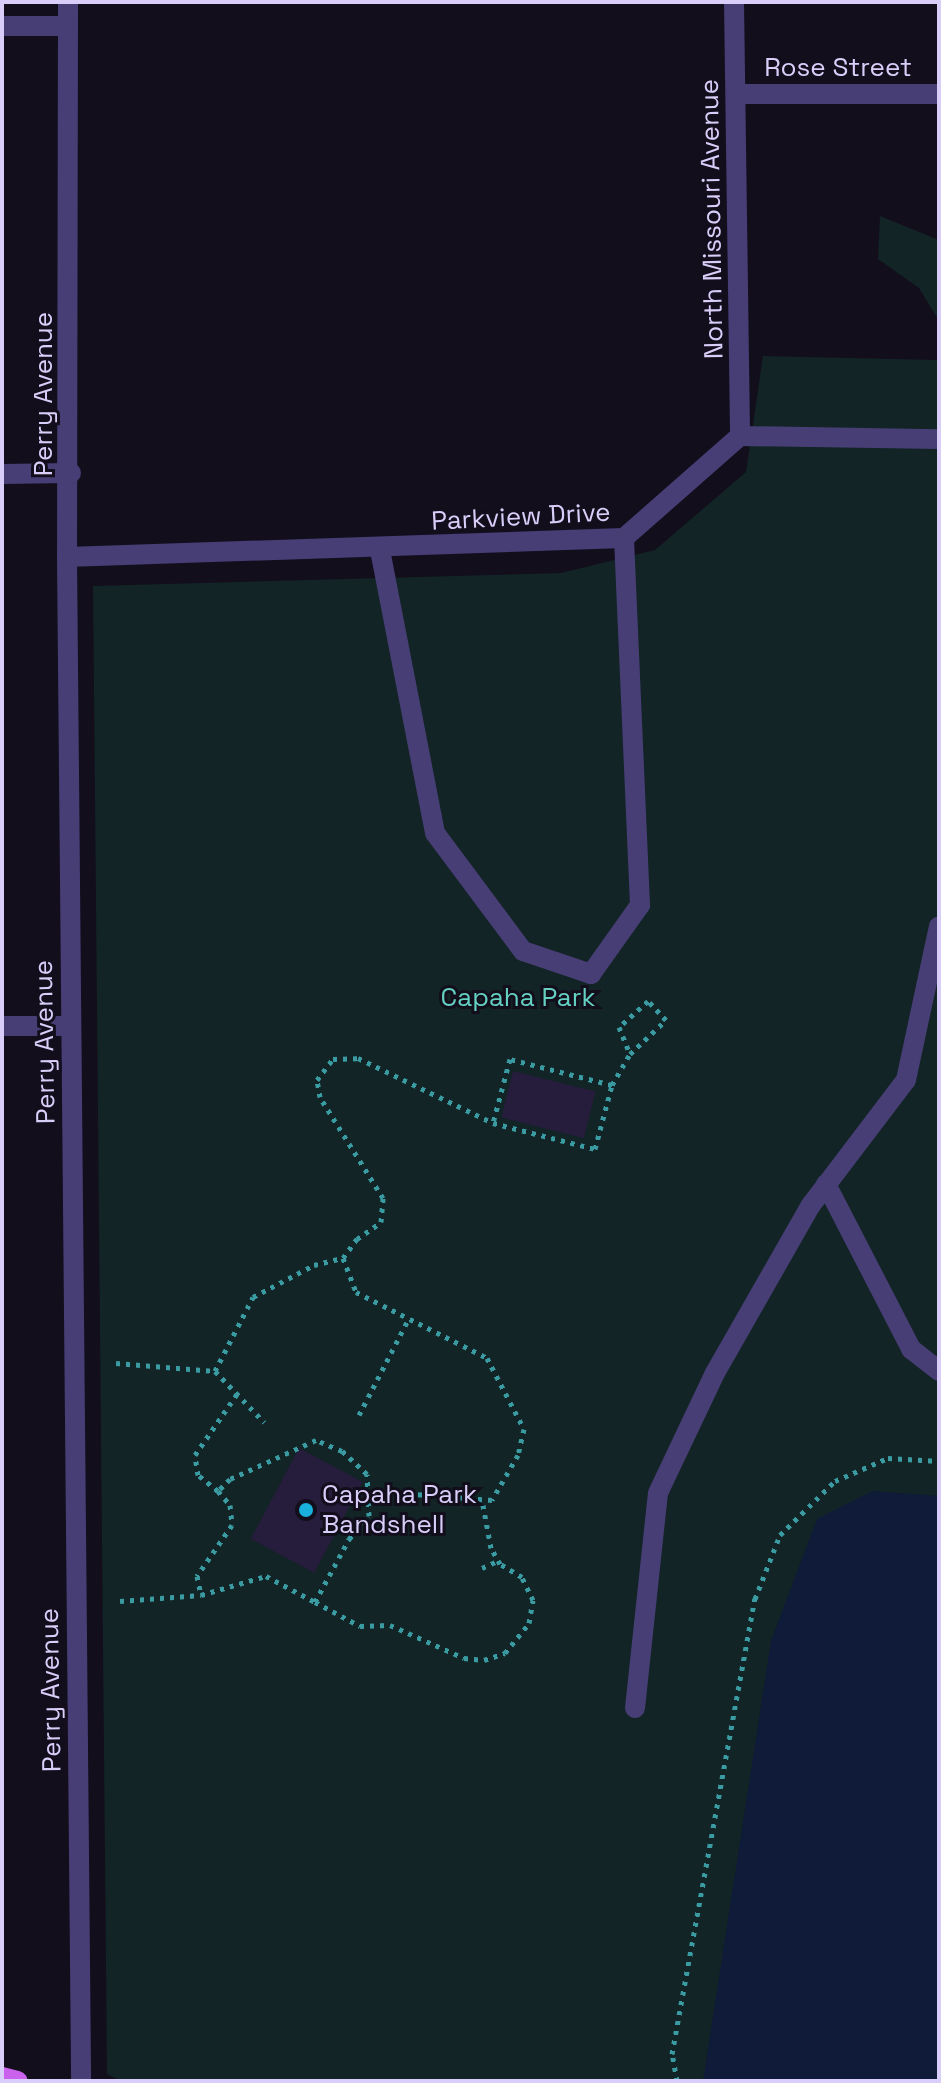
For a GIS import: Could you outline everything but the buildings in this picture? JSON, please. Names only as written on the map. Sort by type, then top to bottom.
[{"type":"main road","points":[[2,2077],[18,2081]]},
{"type":"street","name":"Perry Avenue","points":[[68,2],[71,473],[67,557],[81,2081]]},
{"type":"street","name":"North Missouri Avenue","points":[[734,2],[740,436]]},
{"type":"street","points":[[2,26],[68,26]]},
{"type":"street","name":"Rose Street","points":[[736,94],[939,94]]},
{"type":"street","points":[[740,436],[937,445]]},
{"type":"street","name":"Parkview Drive","points":[[67,557],[380,550],[624,538],[740,436]]},
{"type":"street","points":[[2,474],[71,473]]},
{"type":"street","points":[[380,550],[435,833],[523,951],[591,974],[640,905],[624,538]]},
{"type":"street","points":[[635,1708],[658,1493],[715,1373],[826,1184],[906,1080],[939,926]]},
{"type":"street","points":[[2,1026],[70,1026]]},
{"type":"street","points":[[826,1184],[911,1349],[939,1371]]},
{"type":"path","points":[[215,1371],[253,1297],[314,1265],[343,1258],[357,1239],[381,1222],[383,1198],[320,1097],[321,1069],[333,1059],[358,1058],[493,1123],[595,1149],[612,1085],[630,1054],[666,1020],[648,1001],[619,1027],[630,1054]]},
{"type":"path","points":[[493,1123],[510,1059],[612,1085]]},
{"type":"path","points":[[343,1258],[356,1292],[487,1358],[524,1429],[518,1455],[492,1500],[401,1493]]},
{"type":"path","points":[[359,1415],[408,1320]]},
{"type":"path","points":[[116,1363],[215,1371],[264,1422]]},
{"type":"path","points":[[201,1595],[197,1576],[232,1525],[230,1505],[198,1475],[195,1455],[237,1394]]},
{"type":"path","points":[[218,1491],[230,1479],[316,1440],[342,1451],[367,1474],[369,1516],[349,1539],[315,1602]]},
{"type":"path","points":[[677,2081],[672,2054],[755,1599],[780,1535],[835,1481],[888,1458],[939,1461]]},
{"type":"path","points":[[120,1601],[201,1595],[266,1576],[360,1626],[390,1625],[464,1658],[484,1660],[517,1643],[529,1623],[533,1600],[522,1577],[498,1561],[482,1500]]},
{"type":"path","points":[[482,1568],[498,1561]]},
{"type":"green space","points":[[880,216],[939,240],[939,321],[919,288],[878,259]]},
{"type":"green space","name":"Capaha Park","points":[[763,356],[939,360],[939,2081],[121,2081],[107,2074],[93,586],[561,573],[655,550],[746,472]]},
{"type":"water","points":[[873,1491],[939,1496],[939,2081],[703,2081],[771,1641],[817,1519]]},
{"type":"place","name":"Capaha Park Bandshell","points":[[306,1510]]}]
